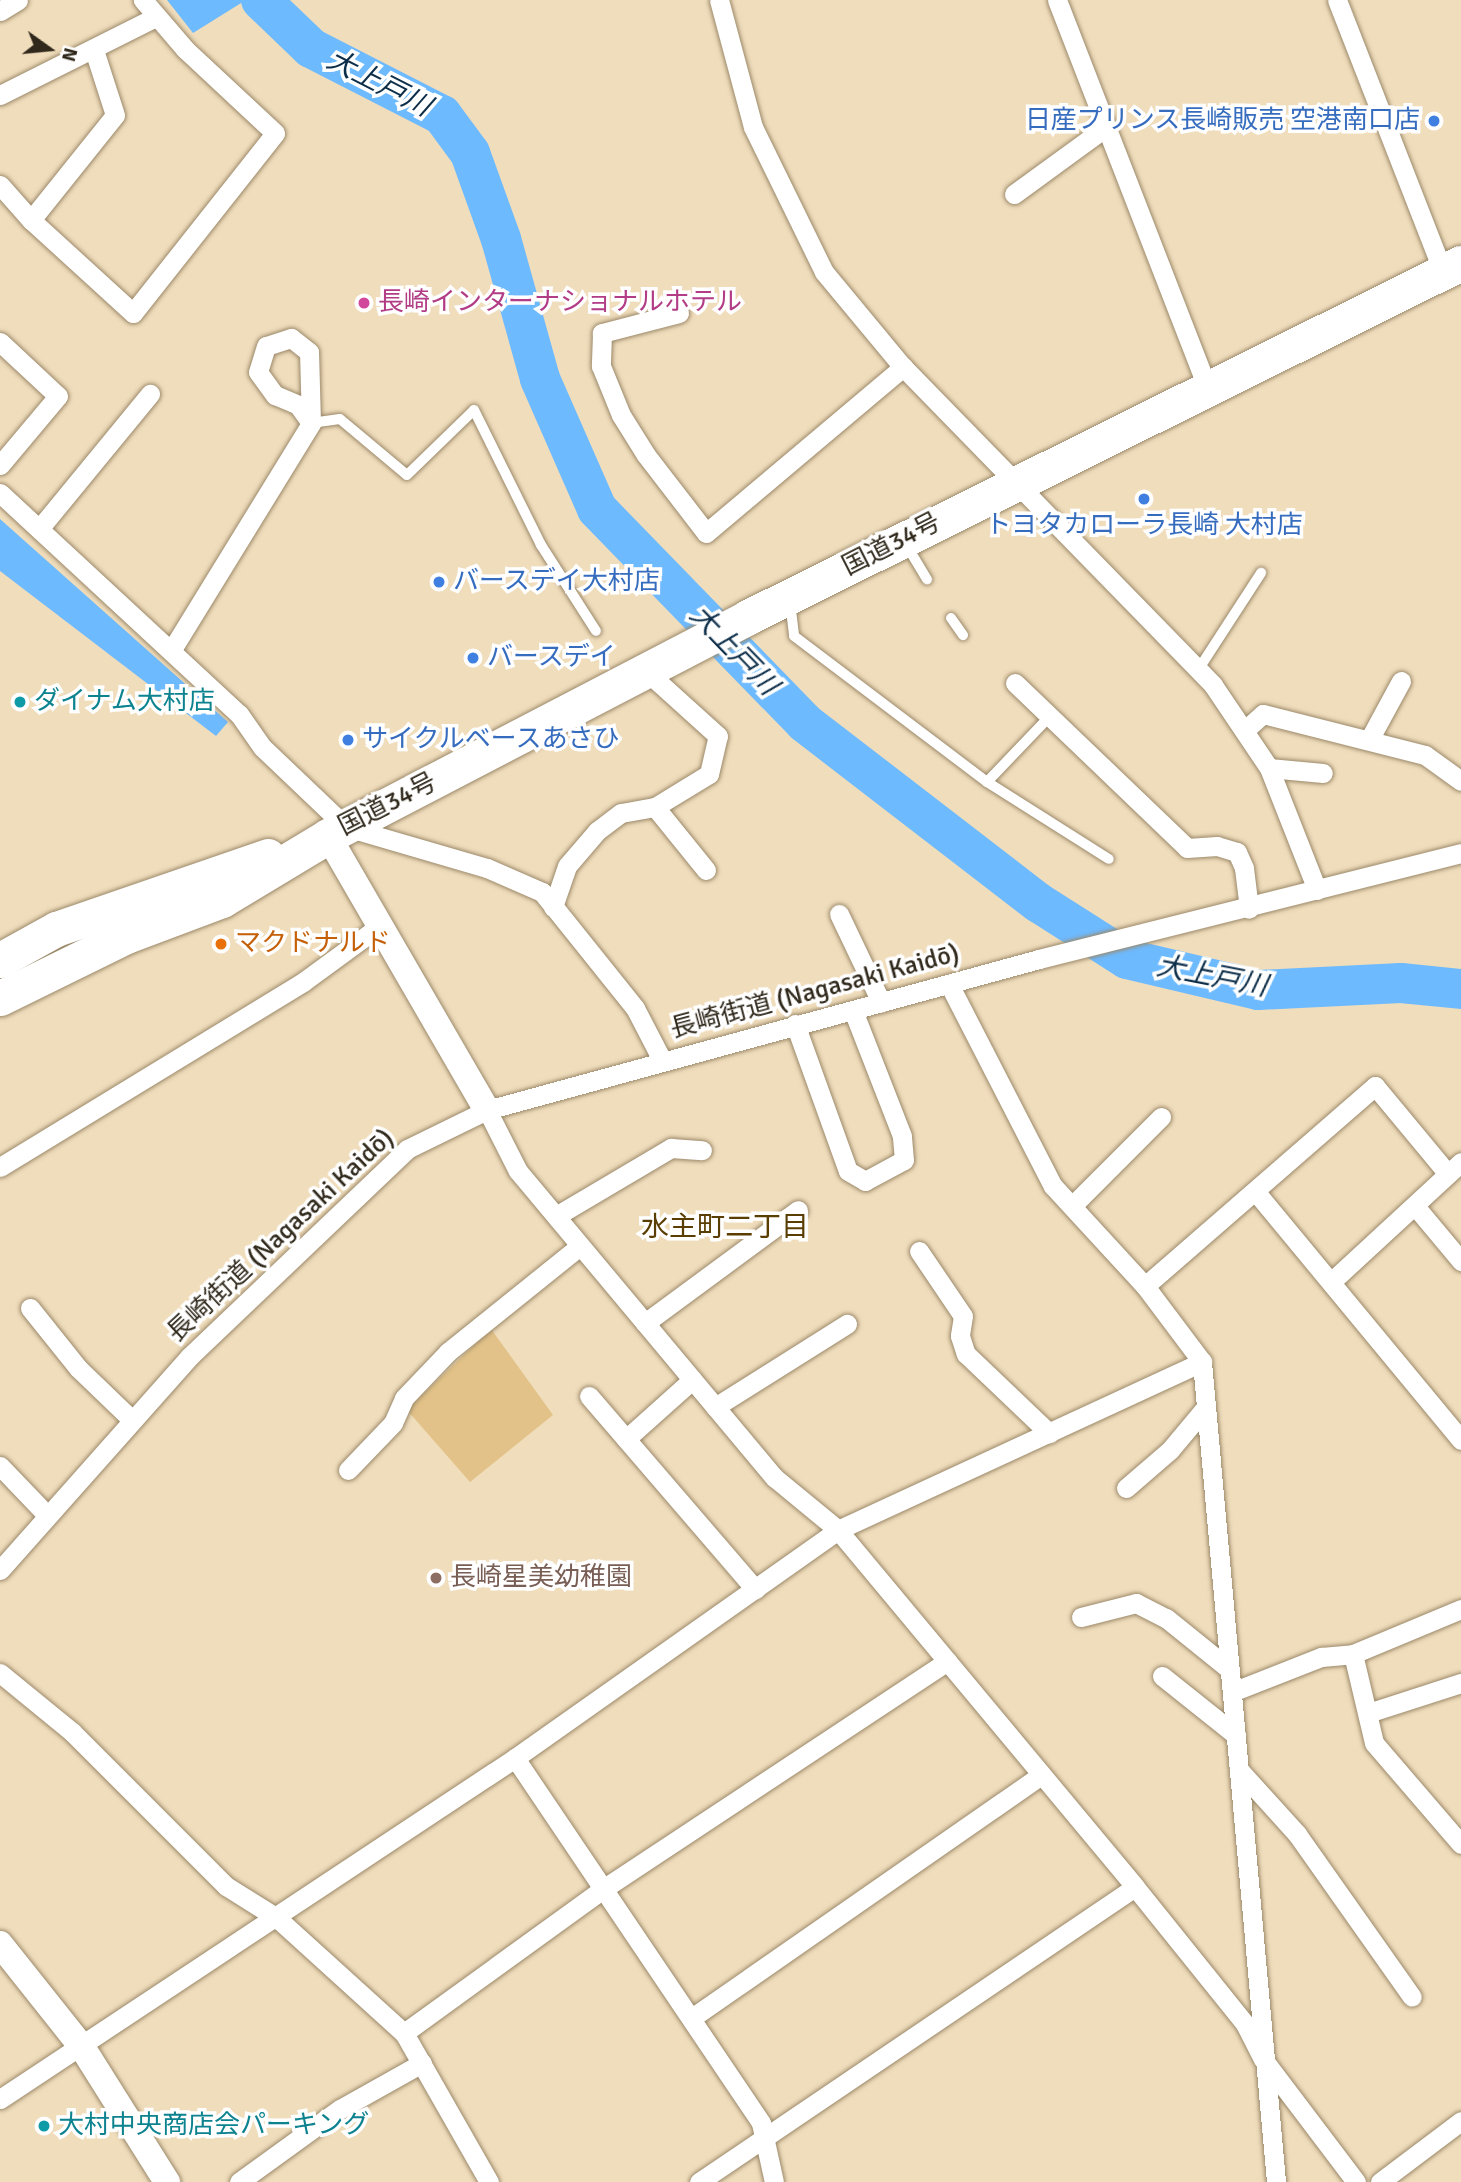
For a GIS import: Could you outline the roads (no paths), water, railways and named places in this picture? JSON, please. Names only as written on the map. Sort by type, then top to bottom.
[{"type":"highway","name":"国道34号","points":[[2,994],[126,936],[222,900],[337,832],[748,617],[1207,386],[1455,270]]},
{"type":"highway","name":"国道34号","points":[[0,960],[56,929],[337,832]]},
{"type":"street","points":[[0,11],[18,0]]},
{"type":"street","points":[[0,185],[32,220],[133,313],[275,133],[156,17],[143,0]]},
{"type":"street","points":[[719,0],[753,127],[797,223],[824,272],[903,367],[1198,670],[1245,730],[1269,768],[1317,890]]},
{"type":"street","points":[[1057,0],[1207,386]]},
{"type":"street","points":[[1337,0],[1455,270]]},
{"type":"street","points":[[0,95],[156,17]]},
{"type":"street","points":[[32,220],[115,115],[94,50]]},
{"type":"street","points":[[1014,194],[1106,127]]},
{"type":"street","points":[[679,313],[602,333],[601,366],[621,415],[646,455],[706,533],[903,367]]},
{"type":"street","points":[[0,342],[58,396],[0,465]]},
{"type":"street","points":[[38,529],[150,394]]},
{"type":"street","points":[[171,651],[311,423]]},
{"type":"street","points":[[0,494],[239,714],[262,747],[337,832],[381,926],[519,1171],[775,1478],[838,1531],[1135,1888],[1245,2024],[1263,2059],[1356,2182]]},
{"type":"street","points":[[553,907],[567,866],[597,831],[621,813],[655,807],[709,774],[722,739],[651,669]]},
{"type":"street","points":[[1369,740],[1401,681]]},
{"type":"street","points":[[1015,683],[1187,848],[1217,846],[1237,852],[1244,868],[1249,908]]},
{"type":"street","points":[[1245,730],[1263,714],[1425,755],[1461,781]]},
{"type":"street","points":[[1269,768],[1323,773]]},
{"type":"street","points":[[655,807],[706,870]]},
{"type":"street","points":[[337,832],[487,869],[542,892],[635,1008],[662,1060]]},
{"type":"street","name":"長崎街道 (Nagasaki Kaidō)","points":[[0,1570],[190,1356],[407,1149],[486,1110],[1039,959],[1213,918],[1461,853]]},
{"type":"street","points":[[839,914],[881,1002]]},
{"type":"street","points":[[0,1167],[303,982],[381,926]]},
{"type":"street","points":[[950,984],[1053,1186],[1145,1286],[1202,1362],[1276,2182]]},
{"type":"street","points":[[794,1024],[848,1171],[865,1181],[904,1160],[902,1136],[853,1010]]},
{"type":"street","points":[[1145,1286],[1375,1086],[1454,1168],[1331,1282]]},
{"type":"street","points":[[1072,1206],[1161,1117]]},
{"type":"street","points":[[556,1216],[671,1147],[702,1150]]},
{"type":"street","points":[[1255,1191],[1461,1440]]},
{"type":"street","points":[[1415,1206],[1461,1261]]},
{"type":"street","points":[[645,1324],[798,1210]]},
{"type":"street","points":[[348,1470],[393,1423],[404,1398],[448,1352],[580,1246]]},
{"type":"street","points":[[919,1251],[963,1316],[960,1336],[966,1354],[1049,1433]]},
{"type":"street","points":[[30,1308],[78,1368],[132,1420]]},
{"type":"street","points":[[715,1407],[847,1324]]},
{"type":"street","points":[[0,2099],[515,1758],[838,1531],[1202,1362]]},
{"type":"street","points":[[626,1439],[692,1380]]},
{"type":"street","points":[[589,1396],[755,1589]]},
{"type":"street","points":[[1125,1488],[1170,1450],[1206,1407]]},
{"type":"street","points":[[0,1466],[47,1515]]},
{"type":"street","points":[[1081,1618],[1136,1603],[1166,1618],[1228,1668]]},
{"type":"street","points":[[1232,1692],[1321,1657],[1353,1654],[1461,1609]]},
{"type":"street","points":[[1353,1654],[1374,1743],[1461,1844]]},
{"type":"street","points":[[404,2032],[604,1889],[947,1661]]},
{"type":"street","points":[[0,1673],[72,1732],[226,1886],[277,1918],[404,2032],[489,2182]]},
{"type":"street","points":[[1162,1676],[1236,1735]]},
{"type":"street","points":[[1368,1713],[1461,1683]]},
{"type":"street","points":[[515,1758],[693,2017],[761,2123],[774,2182]]},
{"type":"street","points":[[1239,1770],[1297,1834],[1412,1997]]},
{"type":"street","points":[[693,2017],[1041,1775]]},
{"type":"street","points":[[699,2182],[1135,1888]]},
{"type":"street","points":[[0,1944],[82,2047],[167,2182]]},
{"type":"street","points":[[239,2182],[340,2109],[422,2063]]},
{"type":"street","points":[[1380,2182],[1461,2121]]},
{"type":"lane","points":[[311,423],[340,419],[407,475],[474,410],[541,545],[596,631]]},
{"type":"lane","points":[[903,540],[927,579]]},
{"type":"lane","points":[[1198,670],[1261,573]]},
{"type":"lane","points":[[790,597],[794,636],[987,782],[1109,859]]},
{"type":"lane","points":[[951,618],[962,635]]},
{"type":"lane","points":[[987,782],[1050,716]]},
{"type":"water","points":[[167,0],[246,0],[193,33]]},
{"type":"water","points":[[0,519],[228,722],[216,736],[0,571]]},
{"type":"waterway","name":"大上戸川","points":[[261,0],[311,48],[442,115],[470,153],[501,239],[540,379],[597,509],[805,723],[1039,903],[1127,959],[1258,990],[1401,983],[1461,989]]},
{"type":"place","name":"日産プリンス長崎販売 空港南口店","points":[[1434,121]]},
{"type":"place","name":"長崎インターナショナルホテル","points":[[364,303]]},
{"type":"place","name":"トヨタカローラ長崎 大村店","points":[[1144,499]]},
{"type":"place","name":"バースデイ大村店","points":[[439,582]]},
{"type":"place","name":"バースデイ","points":[[473,658]]},
{"type":"place","name":"ダイナム大村店","points":[[20,702]]},
{"type":"place","name":"サイクルベースあさひ","points":[[348,740]]},
{"type":"place","name":"マクドナルド","points":[[221,944]]},
{"type":"place","name":"長崎星美幼稚園","points":[[436,1578]]},
{"type":"place","name":"大村中央商店会パーキング","points":[[44,2126]]},
{"type":"district","name":"水主町二丁目","points":[[725,1227]]}]
